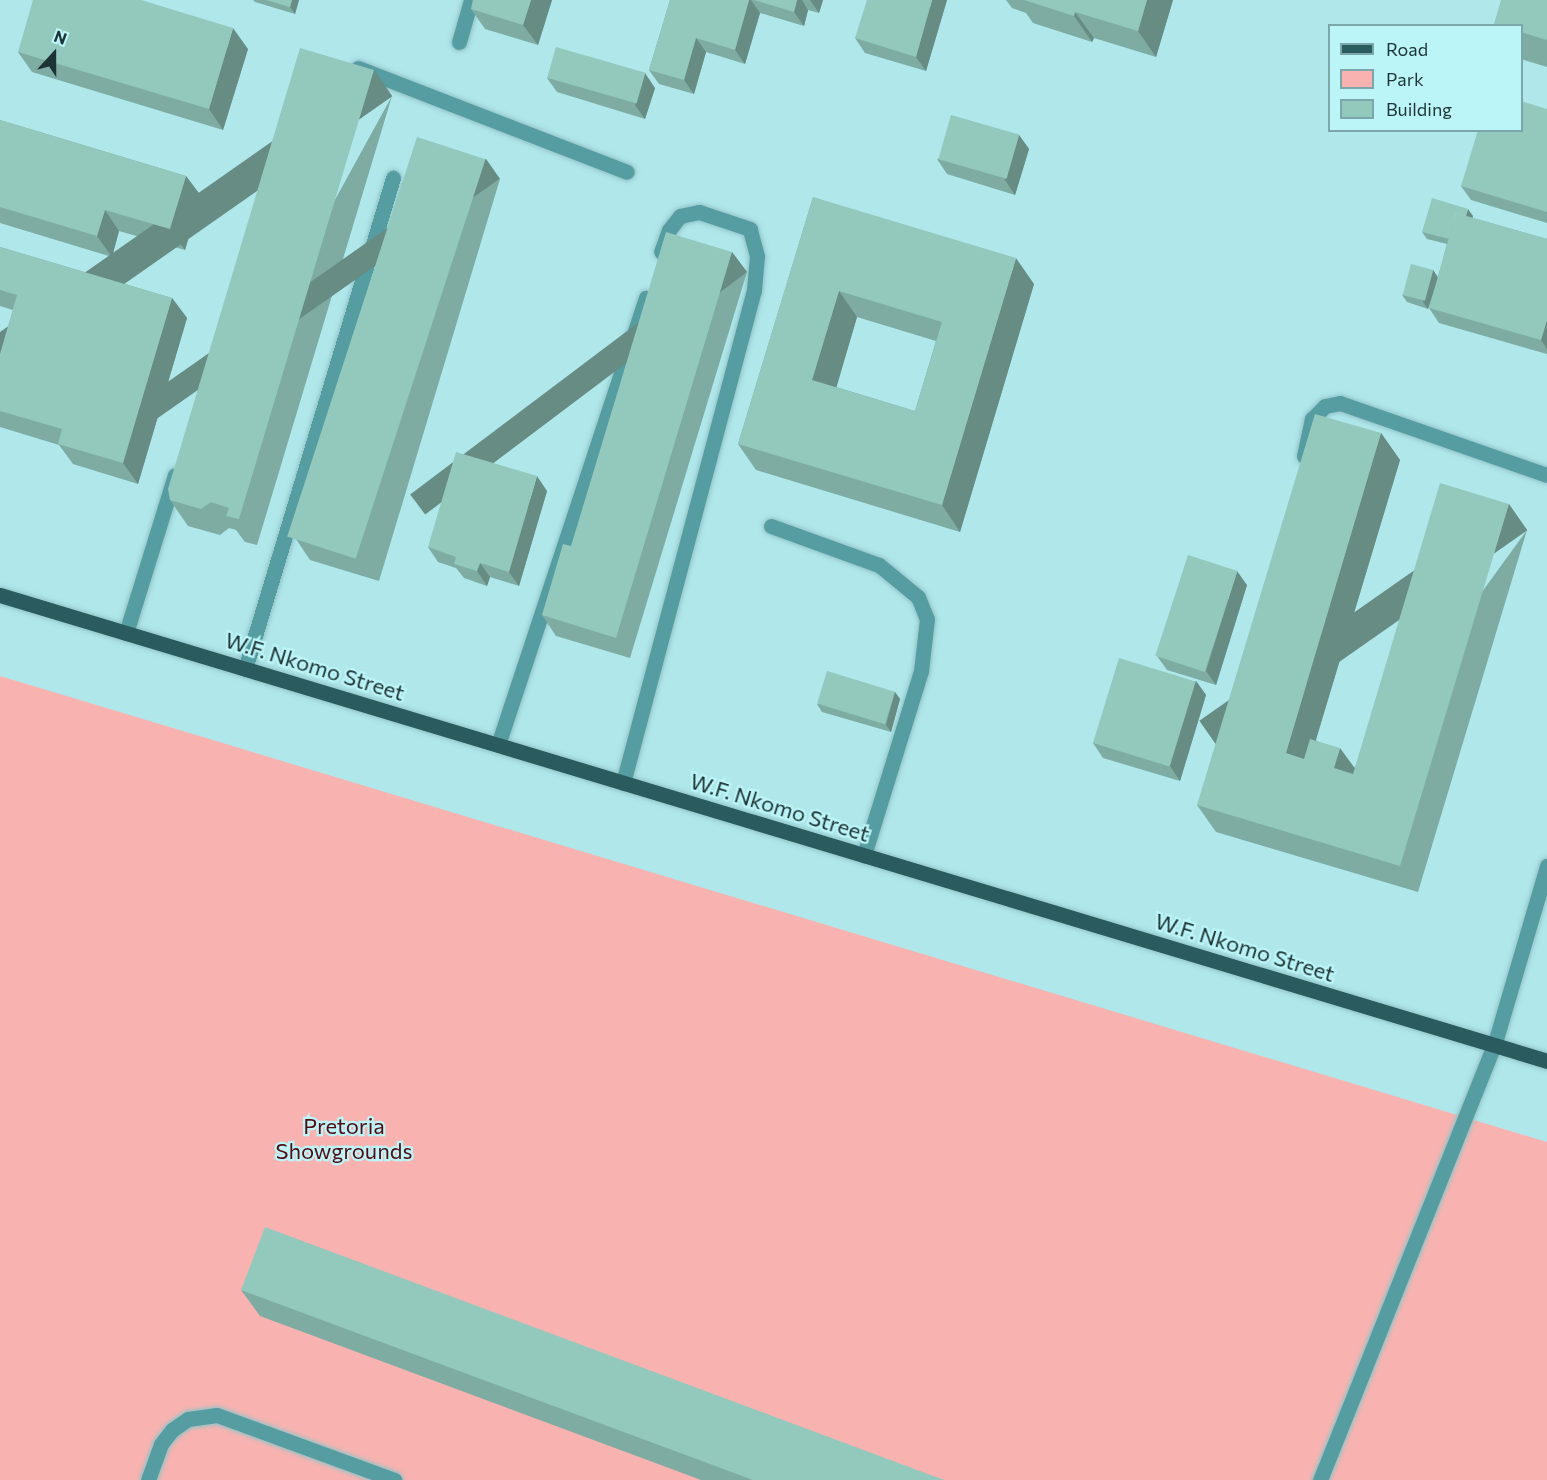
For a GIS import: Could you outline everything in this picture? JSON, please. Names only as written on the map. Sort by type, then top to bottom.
[{"type":"main road","name":"W.F. Nkomo Street","points":[[0,595],[1547,1061]]},
{"type":"street","points":[[459,42],[471,0]]},
{"type":"street","points":[[342,61],[627,172]]},
{"type":"street","points":[[245,669],[393,178]]},
{"type":"street","points":[[623,783],[754,290],[758,256],[750,229],[699,212],[680,216],[669,230],[658,263]]},
{"type":"street","points":[[498,745],[650,286]]},
{"type":"street","points":[[1300,470],[1312,418],[1325,406],[1340,403],[1547,475]]},
{"type":"street","points":[[126,633],[179,463]]},
{"type":"street","points":[[771,526],[879,565],[918,597],[927,619],[921,671],[864,855]]},
{"type":"street","points":[[1320,1480],[1494,1046],[1547,866]]},
{"type":"street","points":[[148,1480],[161,1444],[172,1430],[188,1419],[217,1415],[395,1480]]},
{"type":"green space","name":"Pretoria Showgrounds","points":[[0,676],[1547,1142],[1547,1480],[0,1480]]},
{"type":"building","points":[[33,0],[141,0],[233,28],[209,109],[18,52]]},
{"type":"building","points":[[266,0],[292,0],[290,7]]},
{"type":"building","points":[[473,0],[531,0],[523,25],[471,9]]},
{"type":"building","points":[[670,0],[749,0],[735,50],[696,38],[684,80],[649,70]]},
{"type":"building","points":[[754,0],[797,0],[794,12]]},
{"type":"building","points":[[867,0],[932,0],[916,57],[855,38]]},
{"type":"building","points":[[1024,0],[1147,0],[1138,31],[1075,12],[1074,16]]},
{"type":"building","points":[[1501,0],[1547,0],[1547,40],[1523,33],[1523,24],[1494,24]]},
{"type":"building","points":[[556,47],[645,73],[637,103],[547,78]]},
{"type":"building","points":[[300,48],[374,70],[239,519],[226,516],[229,508],[211,502],[201,509],[170,500],[168,489]]},
{"type":"building","points":[[1523,102],[1547,109],[1547,212],[1461,186],[1477,132],[1523,132]]},
{"type":"building","points":[[951,115],[1019,135],[1007,179],[938,159]]},
{"type":"building","points":[[0,120],[186,176],[170,229],[105,210],[97,236],[0,207]]},
{"type":"building","points":[[417,137],[485,159],[356,559],[287,536]]},
{"type":"building","points":[[813,197],[1016,258],[942,505],[738,444]],"holes":[[[839,291],[942,322],[915,411],[812,380]]]},
{"type":"building","points":[[1432,198],[1468,209],[1466,216],[1456,213],[1449,239],[1422,232]]},
{"type":"building","points":[[1456,213],[1547,239],[1547,320],[1541,340],[1429,308]]},
{"type":"building","points":[[666,232],[732,252],[616,638],[542,615],[563,544],[571,546]]},
{"type":"building","points":[[0,247],[172,298],[123,463],[58,444],[62,429],[0,411],[0,354],[17,295],[0,290]]},
{"type":"building","points":[[1411,264],[1433,270],[1425,301],[1403,295]]},
{"type":"building","points":[[1315,414],[1381,433],[1286,753],[1304,759],[1310,739],[1340,748],[1334,768],[1353,774],[1440,483],[1509,504],[1400,866],[1197,805]]},
{"type":"building","points":[[456,452],[537,476],[509,572],[480,563],[477,571],[454,564],[456,557],[428,547]]},
{"type":"building","points":[[1188,555],[1237,571],[1205,672],[1155,656]]},
{"type":"building","points":[[1119,658],[1196,681],[1169,767],[1093,743]]},
{"type":"building","points":[[827,671],[895,692],[885,724],[817,704]]},
{"type":"building","points":[[265,1227],[944,1480],[753,1480],[241,1290]]}]
